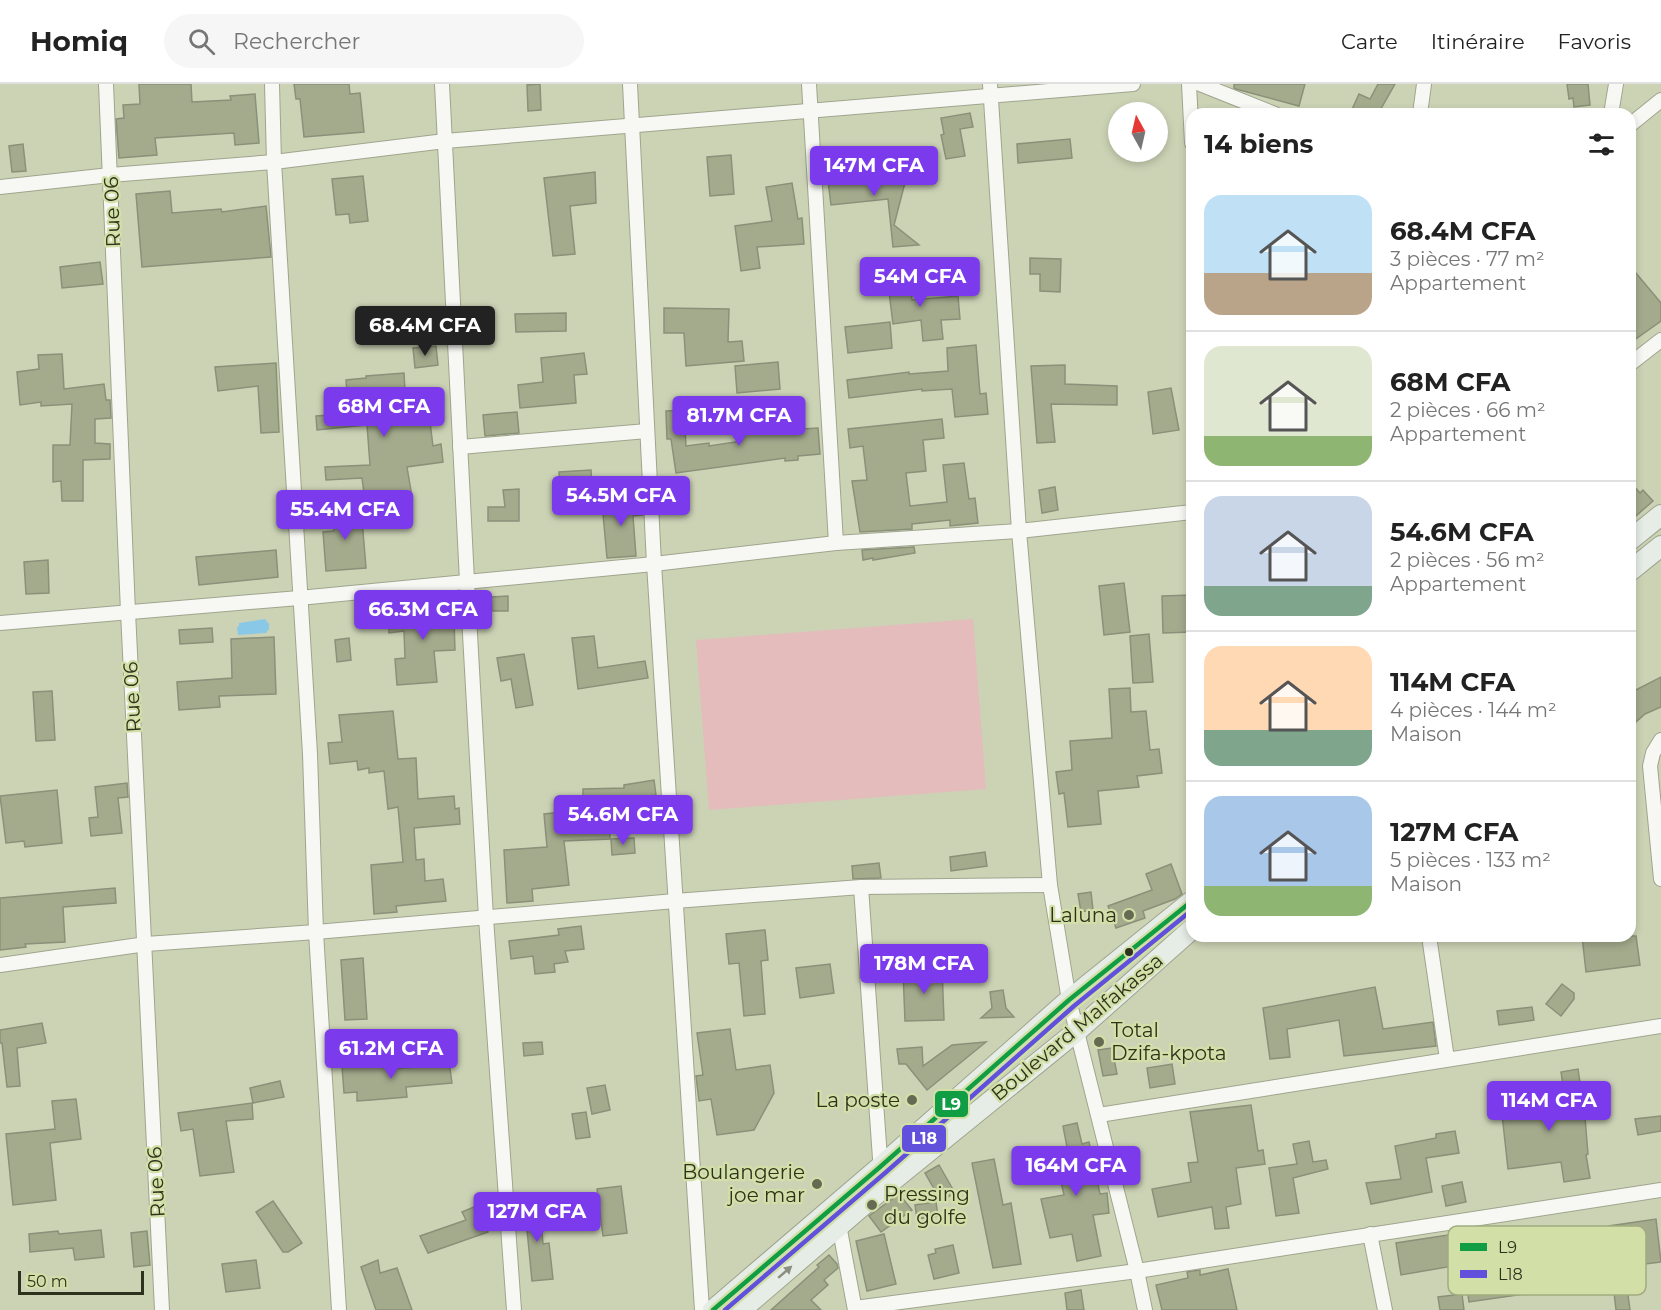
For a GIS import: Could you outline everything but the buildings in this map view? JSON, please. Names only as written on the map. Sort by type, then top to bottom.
[{"type":"main road","points":[[1636,535],[1661,515]]},
{"type":"main road","points":[[1636,566],[1661,546]]},
{"type":"main road","name":"Boulevard Malfakassa","points":[[714,1310],[1069,1000],[1186,906]]},
{"type":"main road","name":"Boulevard Malfakassa","points":[[741,1310],[881,1190],[1077,1031],[1186,934]]},
{"type":"street","name":"Rue 06","points":[[106,84],[128,612],[146,944],[162,1310]]},
{"type":"street","points":[[272,84],[274,162],[310,754],[316,932],[339,1310]]},
{"type":"street","points":[[442,84],[466,581],[513,1310]]},
{"type":"street","points":[[630,84],[654,564],[702,1310]]},
{"type":"street","points":[[809,84],[836,543]]},
{"type":"street","points":[[0,187],[110,175],[274,162],[445,141],[810,111],[990,90],[1133,84]]},
{"type":"street","points":[[1189,84],[1190,108]]},
{"type":"street","points":[[1200,84],[1260,108]]},
{"type":"street","points":[[1421,108],[1424,84]]},
{"type":"street","points":[[1612,108],[1616,84]]},
{"type":"street","points":[[990,90],[1019,531],[1050,885],[1069,1000],[1145,1310]]},
{"type":"street","points":[[1636,121],[1661,99]]},
{"type":"street","points":[[1636,359],[1661,340]]},
{"type":"street","points":[[460,447],[647,431]]},
{"type":"street","points":[[0,622],[299,598],[654,564],[836,543],[1019,531],[1186,513]]},
{"type":"street","points":[[1661,740],[1653,753],[1650,766],[1661,879]]},
{"type":"street","points":[[0,965],[146,944],[316,932],[675,901],[861,888],[1050,885]]},
{"type":"street","points":[[861,888],[881,1190]]},
{"type":"street","points":[[1430,942],[1447,1059]]},
{"type":"street","points":[[1099,1115],[1661,1026]]},
{"type":"street","points":[[839,1225],[855,1309],[1137,1271],[1661,1190]]},
{"type":"street","points":[[1370,1234],[1384,1310]]},
{"type":"shaded area","points":[[973,619],[986,789],[709,810],[696,640]]},
{"type":"water","points":[[265,619],[269,624],[266,633],[238,635],[239,623]]},
{"type":"transit line","name":"L9","points":[[713,1310],[880,1167],[1069,1000],[1186,906]]},
{"type":"transit line","name":"L18","points":[[725,1310],[1074,1006],[1186,915]]},
{"type":"place","name":"Laluna","points":[[1129,915]]},
{"type":"place","name":"Total Dzifa-kpota","points":[[1099,1042]]},
{"type":"place","name":"La poste","points":[[912,1100]]},
{"type":"place","name":"Boulangerie joe mar","points":[[817,1184]]},
{"type":"place","name":"Pressing du golfe","points":[[872,1205]]}]
